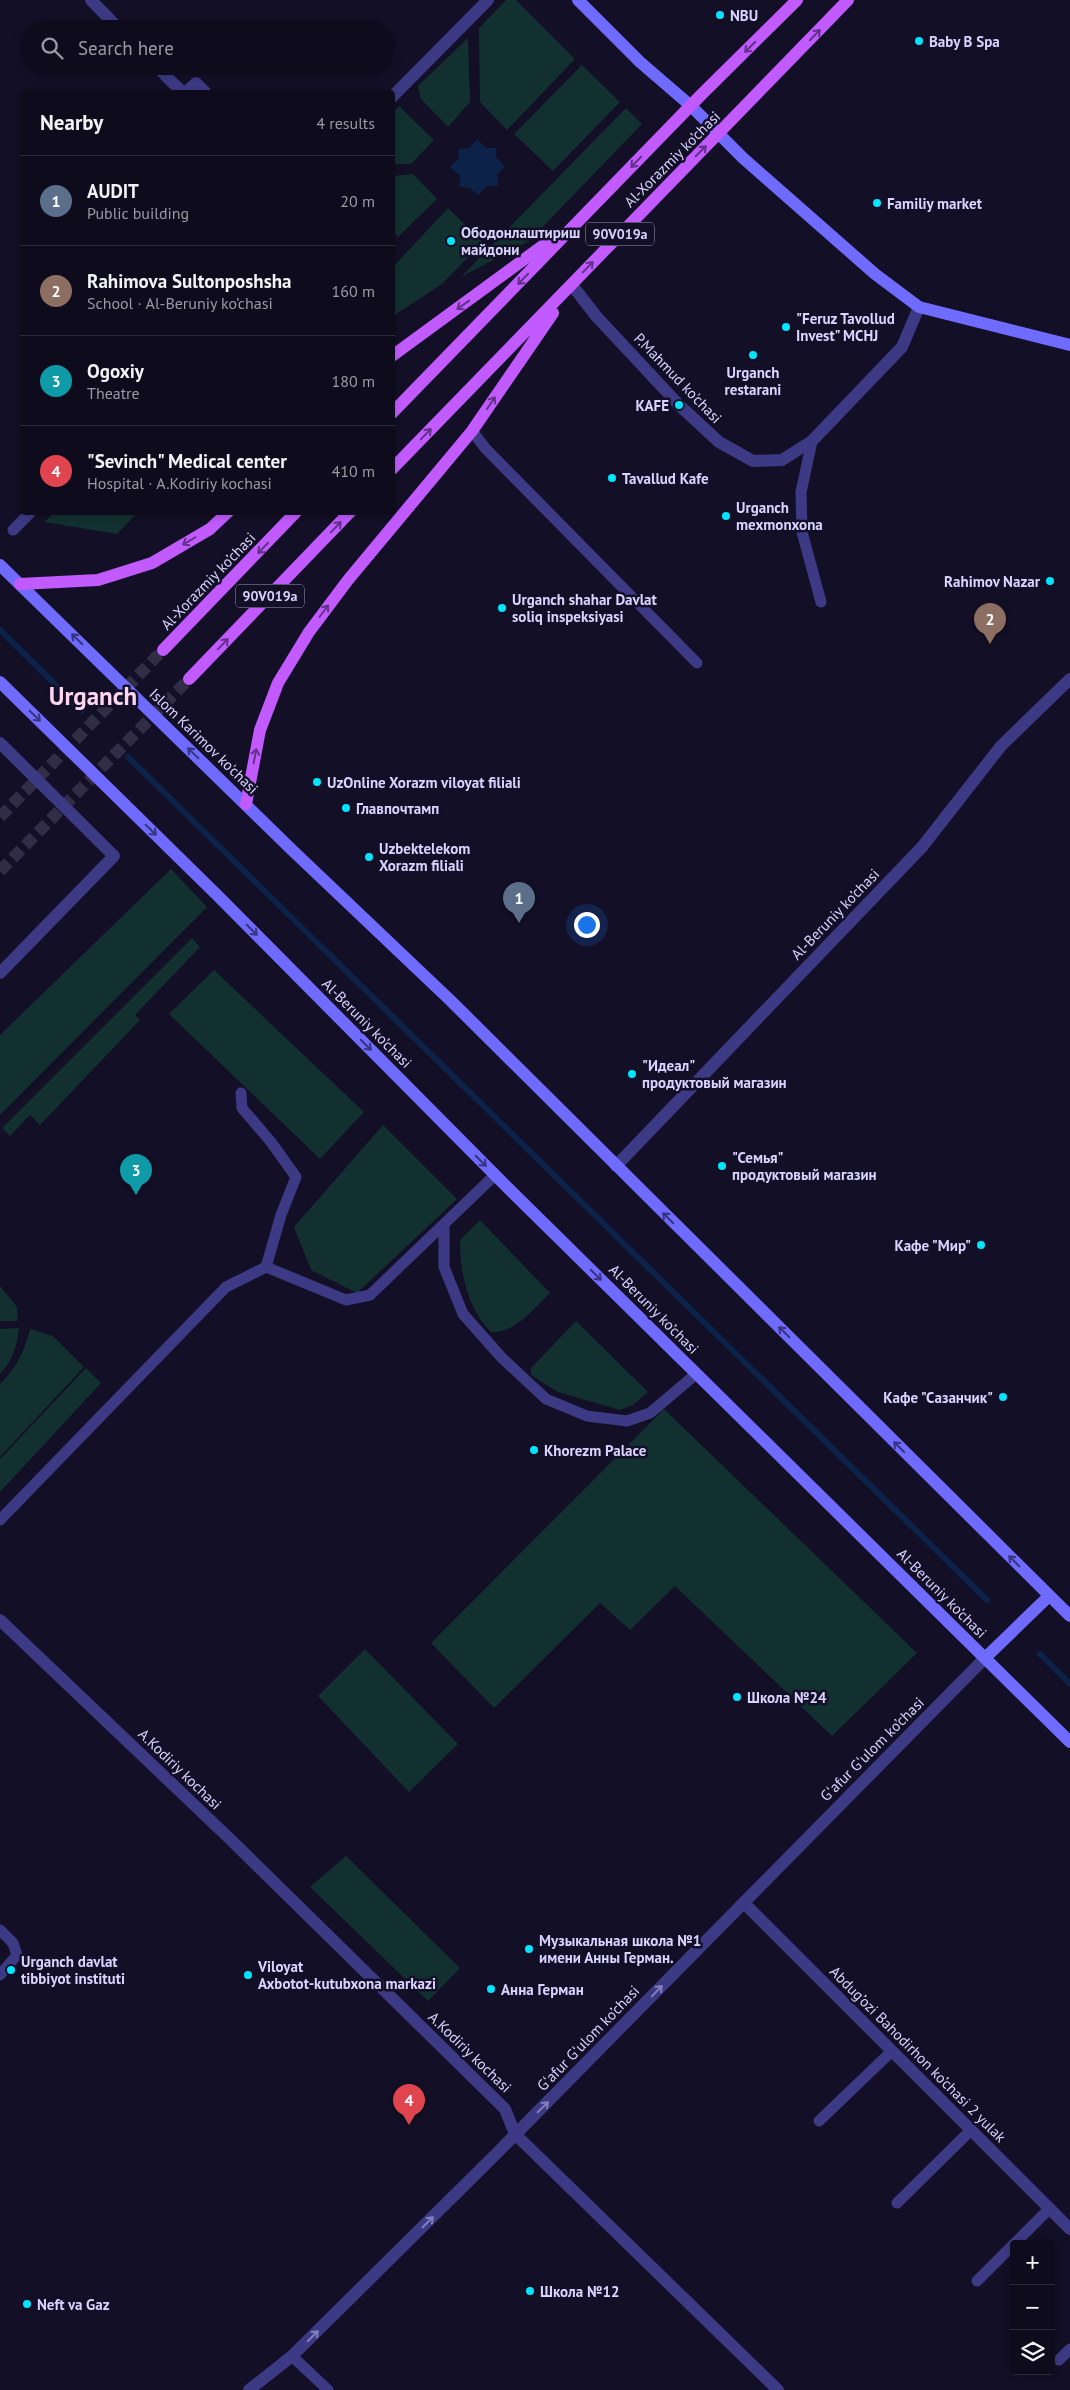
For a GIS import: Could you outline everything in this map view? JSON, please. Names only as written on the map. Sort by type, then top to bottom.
[{"type":"main road","points":[[578,0],[640,62],[691,106],[743,158],[875,274],[918,307],[1070,345]]},
{"type":"main road","name":"Al-Xorazmiy ko’chasi","points":[[395,411],[586,213],[797,0]]},
{"type":"main road","name":"Al-Xorazmiy ko’chasi","points":[[395,466],[848,0]]},
{"type":"main road","points":[[395,354],[586,213]]},
{"type":"main road","points":[[246,804],[260,730],[278,683],[309,632],[348,580],[472,431],[572,285]]},
{"type":"main road","points":[[20,584],[98,580],[152,563],[210,529],[225,515]]},
{"type":"main road","name":"Al-Xorazmiy ko’chasi","points":[[163,650],[293,515]]},
{"type":"main road","name":"90V019a","points":[[189,678],[347,515]]},
{"type":"main road","name":"Islom Karimov ko'chasi","points":[[0,565],[278,836],[451,1001],[616,1166]]},
{"type":"main road","name":"Al-Beruniy ko’chasi","points":[[0,682],[217,895],[495,1175],[1070,1742]]},
{"type":"main road","points":[[616,1166],[1070,1616]]},
{"type":"main road","points":[[985,1658],[1049,1596]]},
{"type":"street","points":[[91,0],[110,20]]},
{"type":"street","points":[[395,94],[488,0]]},
{"type":"street","points":[[165,75],[180,90]]},
{"type":"street","points":[[188,90],[196,83],[202,90]]},
{"type":"street","name":"P.Mahmud ko'chasi","points":[[572,285],[596,316],[679,405],[718,442],[753,461],[782,460],[812,441],[902,346],[918,307]]},
{"type":"street","name":"Al-Beruniy ko’chasi","points":[[616,1166],[922,847],[1001,746],[1070,679]]},
{"type":"street","points":[[0,743],[114,856],[0,973]]},
{"type":"street","name":"A.Kodiriy kochasi","points":[[0,1620],[237,1846],[505,2109],[515,2134],[778,2390]]},
{"type":"street","name":"Gʻafur Gʻulom ko’chasi","points":[[249,2390],[292,2356],[515,2134],[985,1658]]},
{"type":"street","name":"Abdug’ozi Bahodirhon ko’chasi 2 yulak","points":[[744,1903],[1070,2228]]},
{"type":"lane","points":[[472,431],[486,449],[697,662]]},
{"type":"lane","points":[[812,441],[801,492],[802,532],[821,602]]},
{"type":"lane","points":[[13,530],[28,515]]},
{"type":"lane","points":[[0,1520],[226,1287],[266,1267],[281,1214],[296,1177],[271,1142],[242,1108],[241,1093]]},
{"type":"lane","points":[[266,1267],[346,1300],[370,1295],[495,1175]]},
{"type":"lane","points":[[444,1225],[444,1267],[463,1314],[502,1358],[546,1399],[587,1416],[627,1421],[650,1412],[696,1374]]},
{"type":"lane","points":[[0,1930],[13,1942],[17,1955],[0,1975]]},
{"type":"lane","points":[[819,2121],[892,2051]]},
{"type":"lane","points":[[897,2203],[971,2130]]},
{"type":"lane","points":[[1018,2240],[1050,2208]]},
{"type":"lane","points":[[977,2280],[1010,2248]]},
{"type":"lane","points":[[1059,2360],[1070,2349]]},
{"type":"lane","points":[[292,2356],[328,2390]]},
{"type":"green space","points":[[506,0],[516,0],[575,59],[507,130],[480,102],[479,28]]},
{"type":"green space","points":[[468,38],[470,102],[448,127],[421,99],[418,86]]},
{"type":"green space","points":[[582,65],[620,102],[553,171],[514,134]]},
{"type":"green space","points":[[399,106],[434,140],[411,164],[395,164],[395,111]]},
{"type":"green space","points":[[626,108],[642,124],[529,241],[461,277]]},
{"type":"green space","points":[[413,174],[437,199],[398,237],[395,233],[395,176]]},
{"type":"green space","points":[[448,208],[483,242],[442,284],[395,315],[395,265]]},
{"type":"green space","points":[[52,515],[135,515],[117,534],[44,522]]},
{"type":"green space","points":[[171,869],[207,907],[0,1115],[0,1035]]},
{"type":"green space","points":[[192,938],[200,947],[135,1015],[140,1020],[40,1125],[30,1115],[10,1136],[2,1128]]},
{"type":"green space","points":[[214,970],[364,1112],[320,1159],[169,1014]]},
{"type":"green space","points":[[383,1125],[457,1199],[357,1293],[311,1270],[294,1227]]},
{"type":"green space","points":[[480,1220],[550,1293],[524,1319],[508,1329],[500,1331],[491,1332],[483,1323],[471,1301],[463,1277],[460,1240]]},
{"type":"green space","points":[[0,1286],[17,1307],[18,1321],[0,1321]]},
{"type":"green space","points":[[576,1321],[648,1392],[633,1405],[620,1410],[558,1392],[531,1375],[531,1368]]},
{"type":"green space","points":[[19,1328],[14,1352],[0,1374],[0,1329]]},
{"type":"green space","points":[[30,1329],[53,1336],[84,1367],[0,1457],[0,1384],[19,1359]]},
{"type":"green space","points":[[86,1368],[101,1383],[0,1492],[0,1459]]},
{"type":"green space","points":[[664,1409],[917,1653],[832,1736],[675,1586],[630,1630],[600,1603],[494,1708],[431,1643]]},
{"type":"green space","points":[[365,1649],[458,1744],[409,1792],[318,1696]]},
{"type":"green space","points":[[346,1856],[460,1968],[428,2001],[310,1887]]},
{"type":"water","points":[[477,139],[486,148],[496,148],[496,157],[505,167],[497,174],[498,186],[487,186],[478,195],[470,188],[459,187],[460,176],[450,167],[459,158],[458,149],[469,148]]},
{"type":"waterway","points":[[0,630],[82,711]]},
{"type":"waterway","points":[[128,757],[987,1600]]},
{"type":"waterway","points":[[1040,1654],[1070,1684]]},
{"type":"tunnel","points":[[0,817],[163,650]]},
{"type":"tunnel","points":[[0,871],[189,679]]},
{"type":"place","name":"NBU","points":[[720,15]]},
{"type":"place","name":"Baby B Spa","points":[[919,41]]},
{"type":"place","name":"Familiy market","points":[[877,203]]},
{"type":"place","name":"Ободонлаштириш майдони","points":[[451,241]]},
{"type":"place","name":"\"Feruz Tavollud Invest\" MCHJ","points":[[786,327]]},
{"type":"place","name":"Urganch restarani","points":[[753,355]]},
{"type":"place","name":"KAFE","points":[[679,405]]},
{"type":"place","name":"Tavallud Kafe","points":[[612,478]]},
{"type":"place","name":"Urganch mexmonxona","points":[[726,516]]},
{"type":"place","name":"Rahimov Nazar","points":[[1050,581]]},
{"type":"place","name":"Urganch shahar Davlat soliq inspeksiyasi","points":[[502,608]]},
{"type":"place","name":"Rahimova Sultonposhsha","points":[[990,644]]},
{"type":"place","name":"UzOnline Xorazm viloyat filiali","points":[[317,782]]},
{"type":"place","name":"Главпочтамп","points":[[346,808]]},
{"type":"place","name":"Uzbektelekom Xorazm filiali","points":[[369,857]]},
{"type":"place","name":"AUDIT","points":[[519,923]]},
{"type":"place","name":"\"Идеал\" продуктовый магазин","points":[[632,1074]]},
{"type":"place","name":"\"Семья\" продуктовый магазин","points":[[722,1166]]},
{"type":"place","name":"Ogoxiy","points":[[136,1195]]},
{"type":"place","name":"Кафе \"Мир\"","points":[[981,1245]]},
{"type":"place","name":"Кафе \"Сазанчик\"","points":[[1003,1397]]},
{"type":"place","name":"Khorezm Palace","points":[[534,1450]]},
{"type":"place","name":"Школа №24","points":[[737,1697]]},
{"type":"place","name":"Музыкальная школа №1 имени Анны Герман.","points":[[529,1949]]},
{"type":"place","name":"Urganch davlat tibbiyot instituti","points":[[11,1970]]},
{"type":"place","name":"Viloyat Axbotot-kutubxona markazi","points":[[248,1975]]},
{"type":"place","name":"Анна Герман","points":[[491,1989]]},
{"type":"place","name":"\"Sevinch\" Medical center","points":[[409,2125]]},
{"type":"place","name":"Школа №12","points":[[530,2291]]},
{"type":"place","name":"Neft va Gaz","points":[[27,2304]]},
{"type":"district","name":"Urganch","points":[[93,696]]}]
